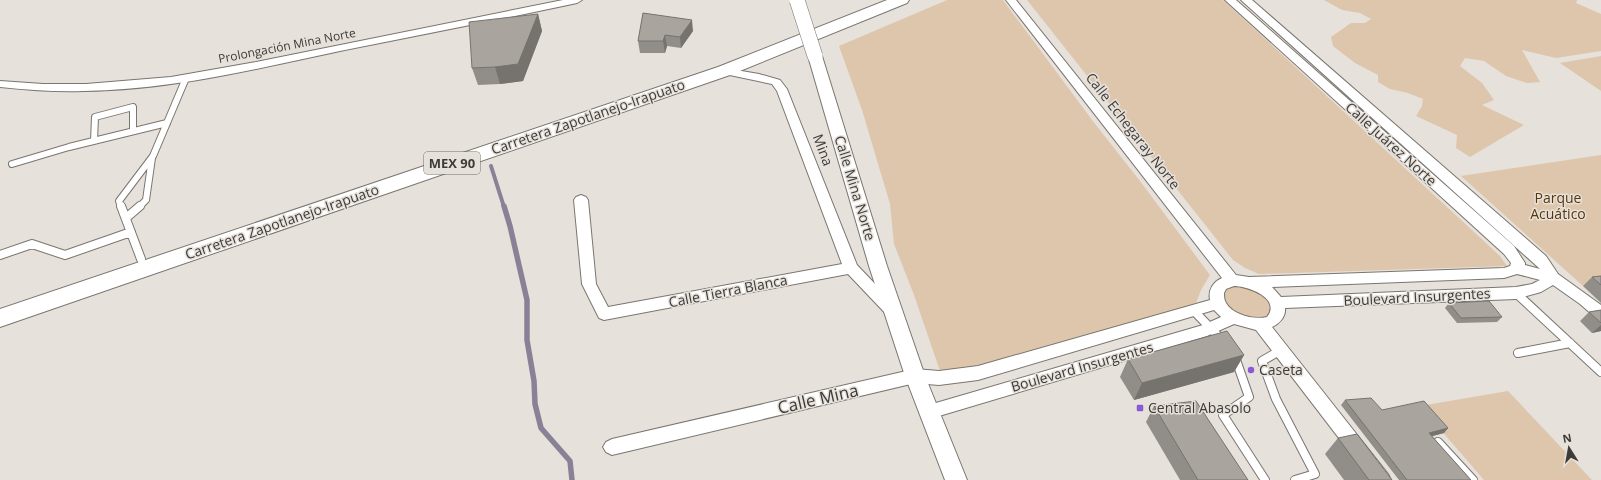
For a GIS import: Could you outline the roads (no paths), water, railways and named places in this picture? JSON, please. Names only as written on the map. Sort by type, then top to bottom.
[{"type":"highway","name":"MEX 90","points":[[0,308],[710,63],[873,0]]},
{"type":"highway","name":"Carretera Zapotlanejo-Irapuato","points":[[0,318],[724,70],[901,0]]},
{"type":"street","name":"Prolongación Mina Norte","points":[[0,84],[32,89],[103,87],[186,78],[244,68],[547,3],[577,0]]},
{"type":"street","name":"Calle Mina Norte","points":[[797,0],[878,266],[915,376]]},
{"type":"street","name":"Calle Echegaray Norte","points":[[1011,0],[1232,280]]},
{"type":"street","name":"Calle Juárez Norte","points":[[1230,0],[1509,250],[1518,263],[1517,269],[1552,277],[1585,300],[1601,314]]},
{"type":"street","name":"Calle Juárez Norte","points":[[1246,0],[1541,260],[1549,270],[1552,277]]},
{"type":"street","name":"Mina","points":[[724,70],[776,82],[783,91],[851,268],[894,312]]},
{"type":"street","name":"Calle Tierra Blanca","points":[[581,200],[589,284],[604,314],[851,268]]},
{"type":"street","name":"Boulevard Insurgentes","points":[[1251,282],[1504,273],[1517,269]]},
{"type":"street","name":"Boulevard Insurgentes","points":[[1277,303],[1516,293],[1548,284],[1552,277]]},
{"type":"street","points":[[1232,280],[1251,282],[1267,291],[1277,303],[1278,313],[1272,321],[1260,324],[1247,323],[1234,318],[1218,303],[1216,293],[1221,285],[1232,280]]},
{"type":"street","name":"Boulevard Insurgentes","points":[[915,376],[939,378],[978,373],[1218,303]]},
{"type":"street","name":"Boulevard Insurgentes","points":[[929,412],[1212,328],[1234,318]]},
{"type":"street","points":[[1260,324],[1382,480]]},
{"type":"street","points":[[915,376],[956,480]]},
{"type":"street","name":"Calle Mina","points":[[612,447],[915,376]]},
{"type":"lane","points":[[126,218],[146,200],[153,156],[186,78]]},
{"type":"lane","points":[[94,141],[95,117],[133,108],[133,131]]},
{"type":"lane","points":[[12,164],[94,141],[167,123]]},
{"type":"lane","points":[[141,259],[119,201],[153,156]]},
{"type":"lane","points":[[0,255],[32,244],[65,255],[131,232]]},
{"type":"lane","points":[[1516,293],[1601,372]]},
{"type":"lane","points":[[1194,310],[1212,328],[1235,356],[1249,397],[1223,415],[1264,480]]},
{"type":"lane","points":[[1518,353],[1570,343]]},
{"type":"lane","points":[[1281,350],[1262,361],[1276,399],[1315,474],[1295,480]]},
{"type":"lane","points":[[1438,442],[1473,480]]},
{"type":"waterway","points":[[491,166],[504,207]]},
{"type":"waterway","points":[[504,206],[527,300],[527,340],[534,381],[535,404],[541,428],[570,461],[572,480]]},
{"type":"place","name":"Caseta","points":[[1251,370]]},
{"type":"place","name":"Central Abasolo","points":[[1140,408]]},
{"type":"park label","name":"Parque Acuático","points":[[1558,206]]}]
